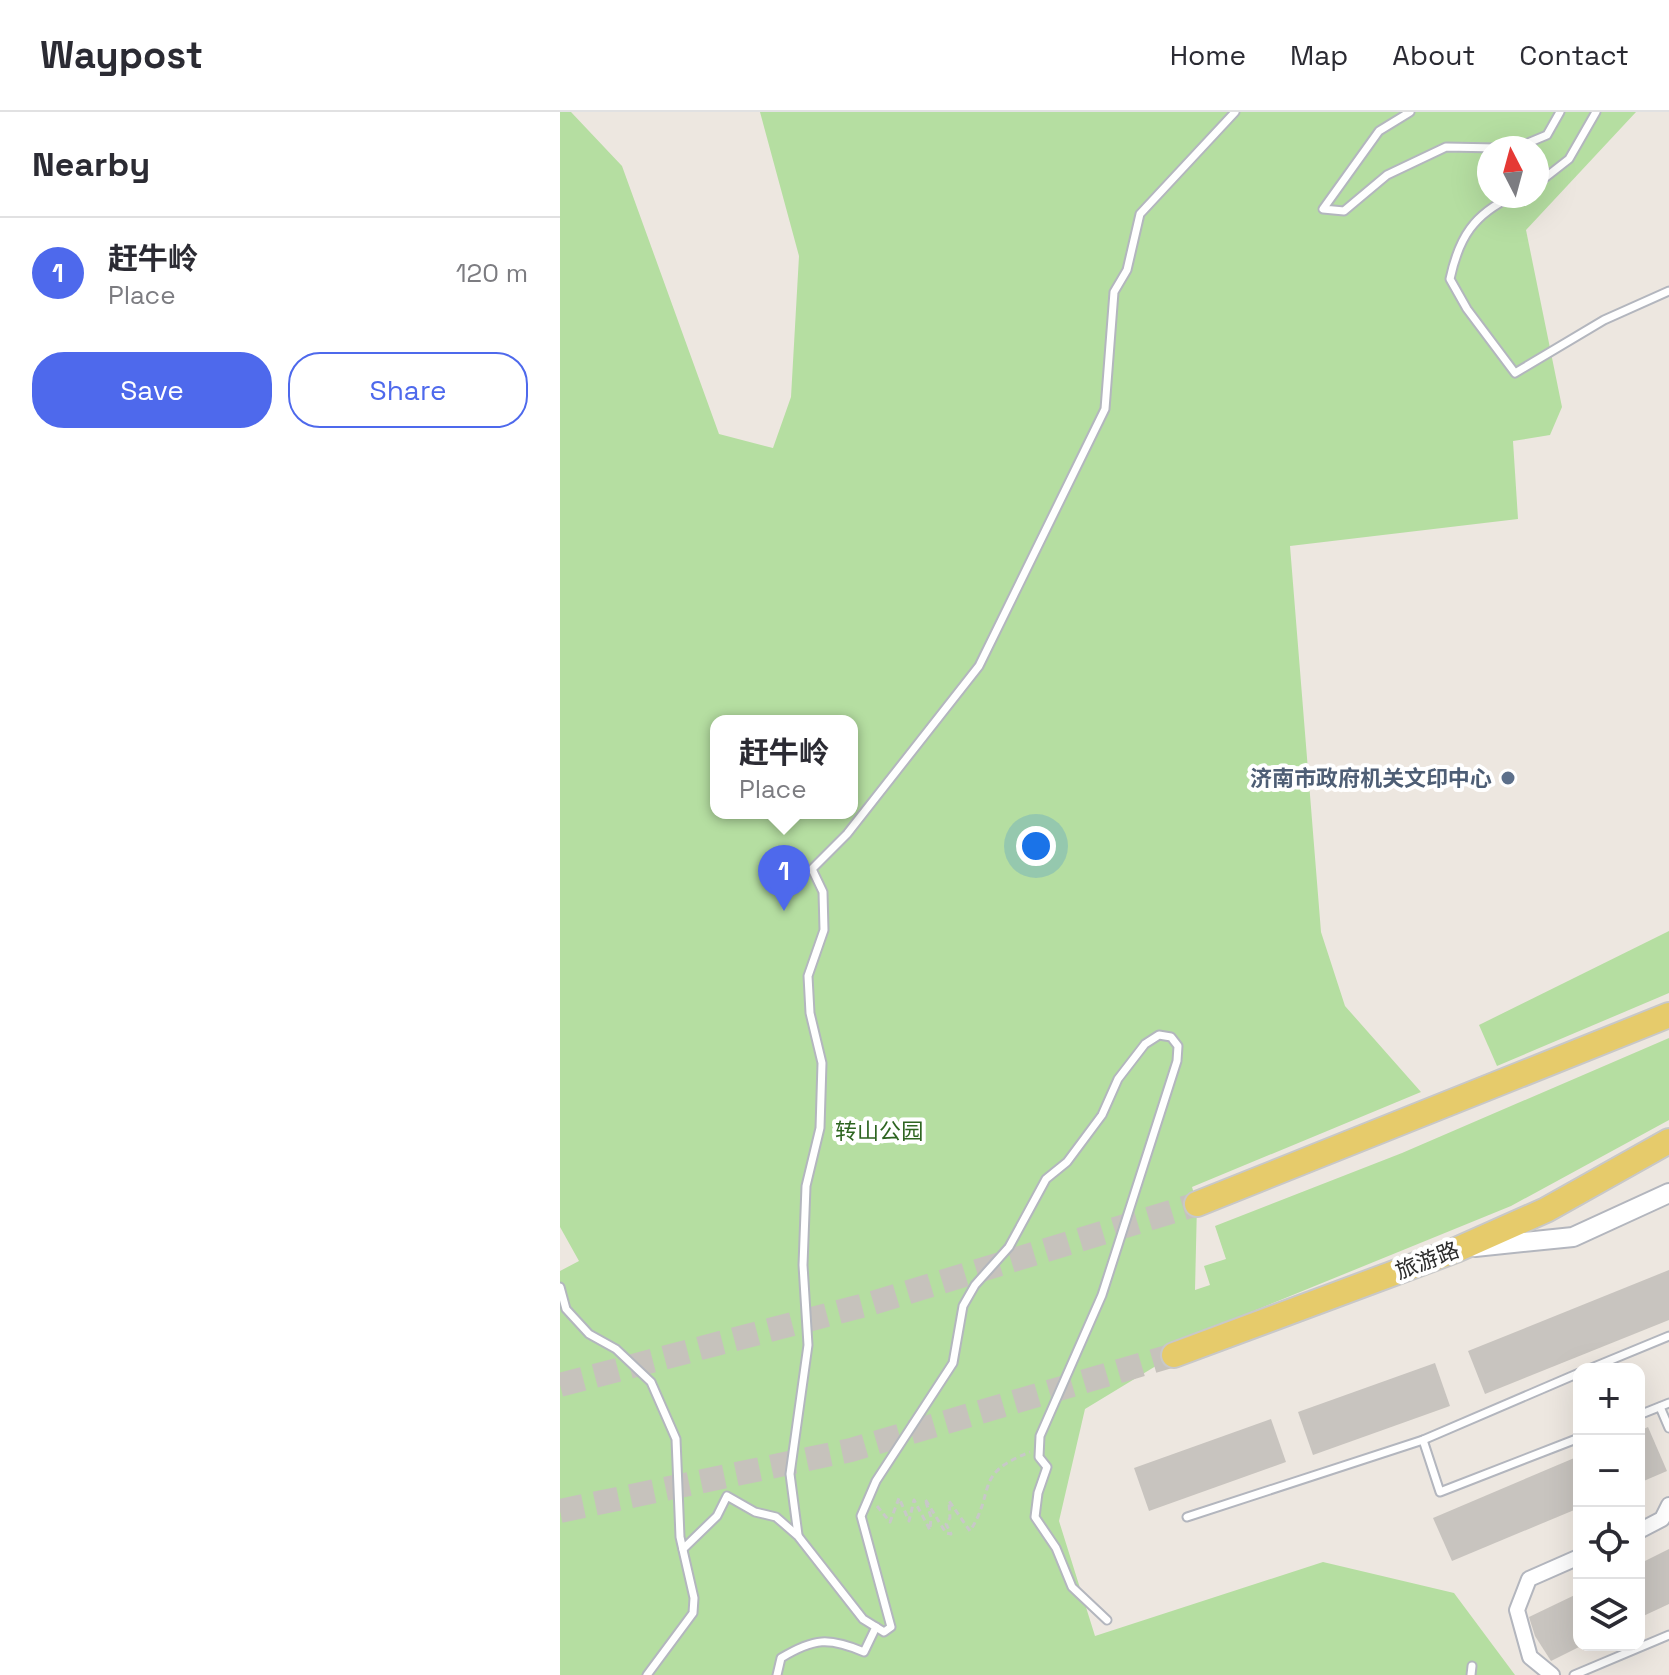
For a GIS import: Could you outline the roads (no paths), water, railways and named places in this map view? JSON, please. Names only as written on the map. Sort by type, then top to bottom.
[{"type":"main road","points":[[1197,1204],[1669,1015]]},
{"type":"main road","name":"旅游路","points":[[1174,1355],[1456,1250],[1546,1210],[1669,1141]]},
{"type":"street","points":[[1456,1250],[1573,1237],[1669,1193]]},
{"type":"street","points":[[1645,1528],[1662,1519],[1669,1505]]},
{"type":"street","points":[[1552,1675],[1530,1657],[1517,1610],[1529,1579],[1573,1560]]},
{"type":"lane","points":[[798,1536],[790,1474],[808,1345],[803,1265],[806,1186],[820,1128],[822,1063],[810,1013],[808,976],[824,930],[823,892],[812,869],[847,834],[979,666],[1105,409],[1114,292],[1127,270],[1140,214],[1235,112]]},
{"type":"lane","points":[[1410,112],[1379,131],[1323,209],[1344,211],[1387,175],[1446,147],[1477,148]]},
{"type":"lane","points":[[1545,136],[1560,112]]},
{"type":"lane","points":[[1549,175],[1569,159],[1596,112]]},
{"type":"lane","points":[[1485,208],[1456,250],[1450,279],[1467,309],[1515,373],[1604,320],[1669,291]]},
{"type":"lane","points":[[683,1549],[717,1516],[727,1496],[755,1512],[776,1517],[798,1536],[863,1619],[884,1632],[891,1627],[861,1516],[870,1497],[953,1363],[963,1306],[975,1285],[1009,1247],[1046,1179],[1067,1162],[1102,1115],[1118,1079],[1145,1044],[1159,1035],[1171,1037],[1178,1046],[1177,1061],[1102,1295],[1040,1436],[1039,1457],[1047,1467],[1038,1493],[1035,1517],[1056,1548],[1072,1587],[1107,1620]]},
{"type":"lane","points":[[560,1287],[566,1309],[589,1334],[616,1349],[651,1382],[676,1439],[683,1549],[694,1598],[693,1613],[647,1675]]},
{"type":"lane","points":[[1604,1363],[1669,1336]]},
{"type":"lane","points":[[1187,1517],[1423,1440],[1573,1376]]},
{"type":"lane","points":[[1645,1413],[1669,1403]]},
{"type":"lane","points":[[1660,1407],[1669,1428]]},
{"type":"lane","points":[[1423,1440],[1440,1492],[1573,1440]]},
{"type":"lane","points":[[777,1675],[781,1658],[804,1644],[836,1640],[864,1652],[876,1627]]},
{"type":"lane","points":[[1574,1675],[1669,1635]]},
{"type":"lane","points":[[1471,1675],[1472,1666]]},
{"type":"tunnel","points":[[560,1385],[869,1304],[1197,1204]]},
{"type":"tunnel","points":[[560,1511],[851,1450],[1174,1355]]},
{"type":"place","name":"济南市政府机关文印中心","points":[[1508,778]]},
{"type":"place","name":"赶牛岭","points":[[784,911]]},
{"type":"park label","name":"转山公园","points":[[879,1131]]}]
